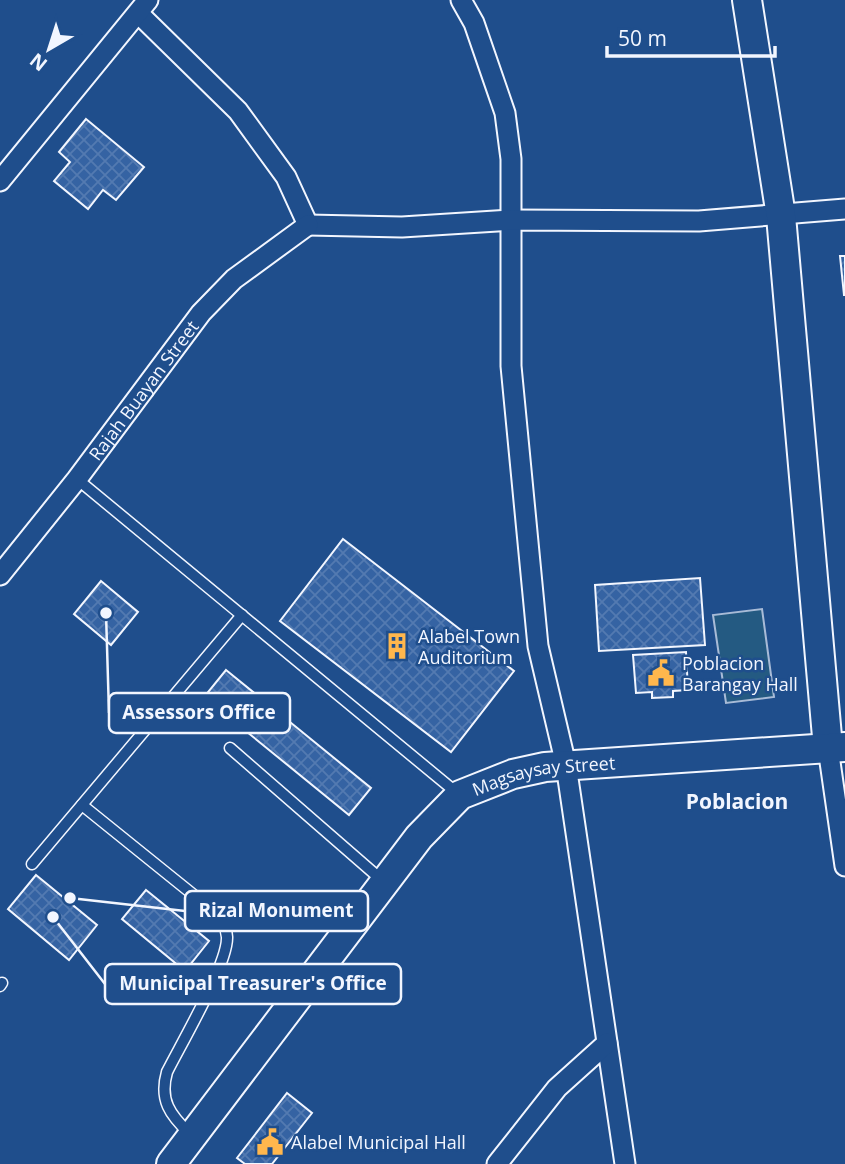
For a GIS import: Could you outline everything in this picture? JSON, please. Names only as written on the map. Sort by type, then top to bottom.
[{"type":"street","points":[[461,0],[474,23],[505,113],[512,159],[511,366],[538,646],[566,765],[625,1164]]},
{"type":"street","points":[[747,0],[781,216],[836,747],[845,866]]},
{"type":"street","points":[[0,181],[143,6],[251,127],[286,177],[308,225],[402,227],[512,220],[699,221],[845,209]]},
{"type":"street","name":"Rajah Buayan Street","points":[[3,564],[77,479],[201,313],[234,279],[308,225]]},
{"type":"street","name":"Magsaysay Street","points":[[171,1164],[419,837],[460,795],[513,774],[566,765],[836,747]]},
{"type":"street","points":[[497,1164],[557,1088],[607,1043]]},
{"type":"lane","points":[[77,479],[460,795]]},
{"type":"lane","points":[[32,864],[242,615]]},
{"type":"lane","points":[[230,748],[384,882]]},
{"type":"lane","points":[[82,805],[211,909],[223,923],[227,938],[222,959],[163,1087],[165,1102],[174,1119],[193,1136]]},
{"type":"shaded area","points":[[762,609],[774,697],[726,703],[713,615]]},
{"type":"building","points":[[86,119],[144,167],[116,200],[103,190],[88,209],[54,181],[70,162],[59,152]]},
{"type":"building","points":[[840,256],[845,256],[845,295],[844,295]]},
{"type":"building","name":"Alabel Town Auditorium","points":[[343,539],[514,671],[451,752],[280,621]]},
{"type":"building","points":[[700,578],[705,645],[599,651],[595,585]]},
{"type":"building","points":[[101,581],[138,612],[111,645],[74,614]]},
{"type":"building","name":"Poblacion Barangay Hall","points":[[686,652],[688,690],[673,691],[673,697],[652,698],[652,692],[636,693],[633,655]]},
{"type":"building","points":[[226,670],[371,788],[349,815],[204,697]]},
{"type":"building","points":[[36,875],[97,925],[69,960],[8,909]]},
{"type":"building","points":[[146,890],[209,941],[185,971],[122,919]]},
{"type":"building","name":"Alabel Municipal Hall","points":[[287,1093],[312,1113],[272,1164],[245,1164],[237,1158]]},
{"type":"place","name":"Assessors Office","points":[[106,613]]},
{"type":"place","name":"Alabel Town Auditorium","points":[[397,646]]},
{"type":"place","name":"Poblacion Barangay Hall","points":[[661,673]]},
{"type":"place","name":"Rizal Monument","points":[[70,898]]},
{"type":"place","name":"Municipal Treasurer's Office","points":[[53,917]]},
{"type":"place","name":"Alabel Municipal Hall","points":[[270,1142]]},
{"type":"district","name":"Poblacion","points":[[737,801]]}]
